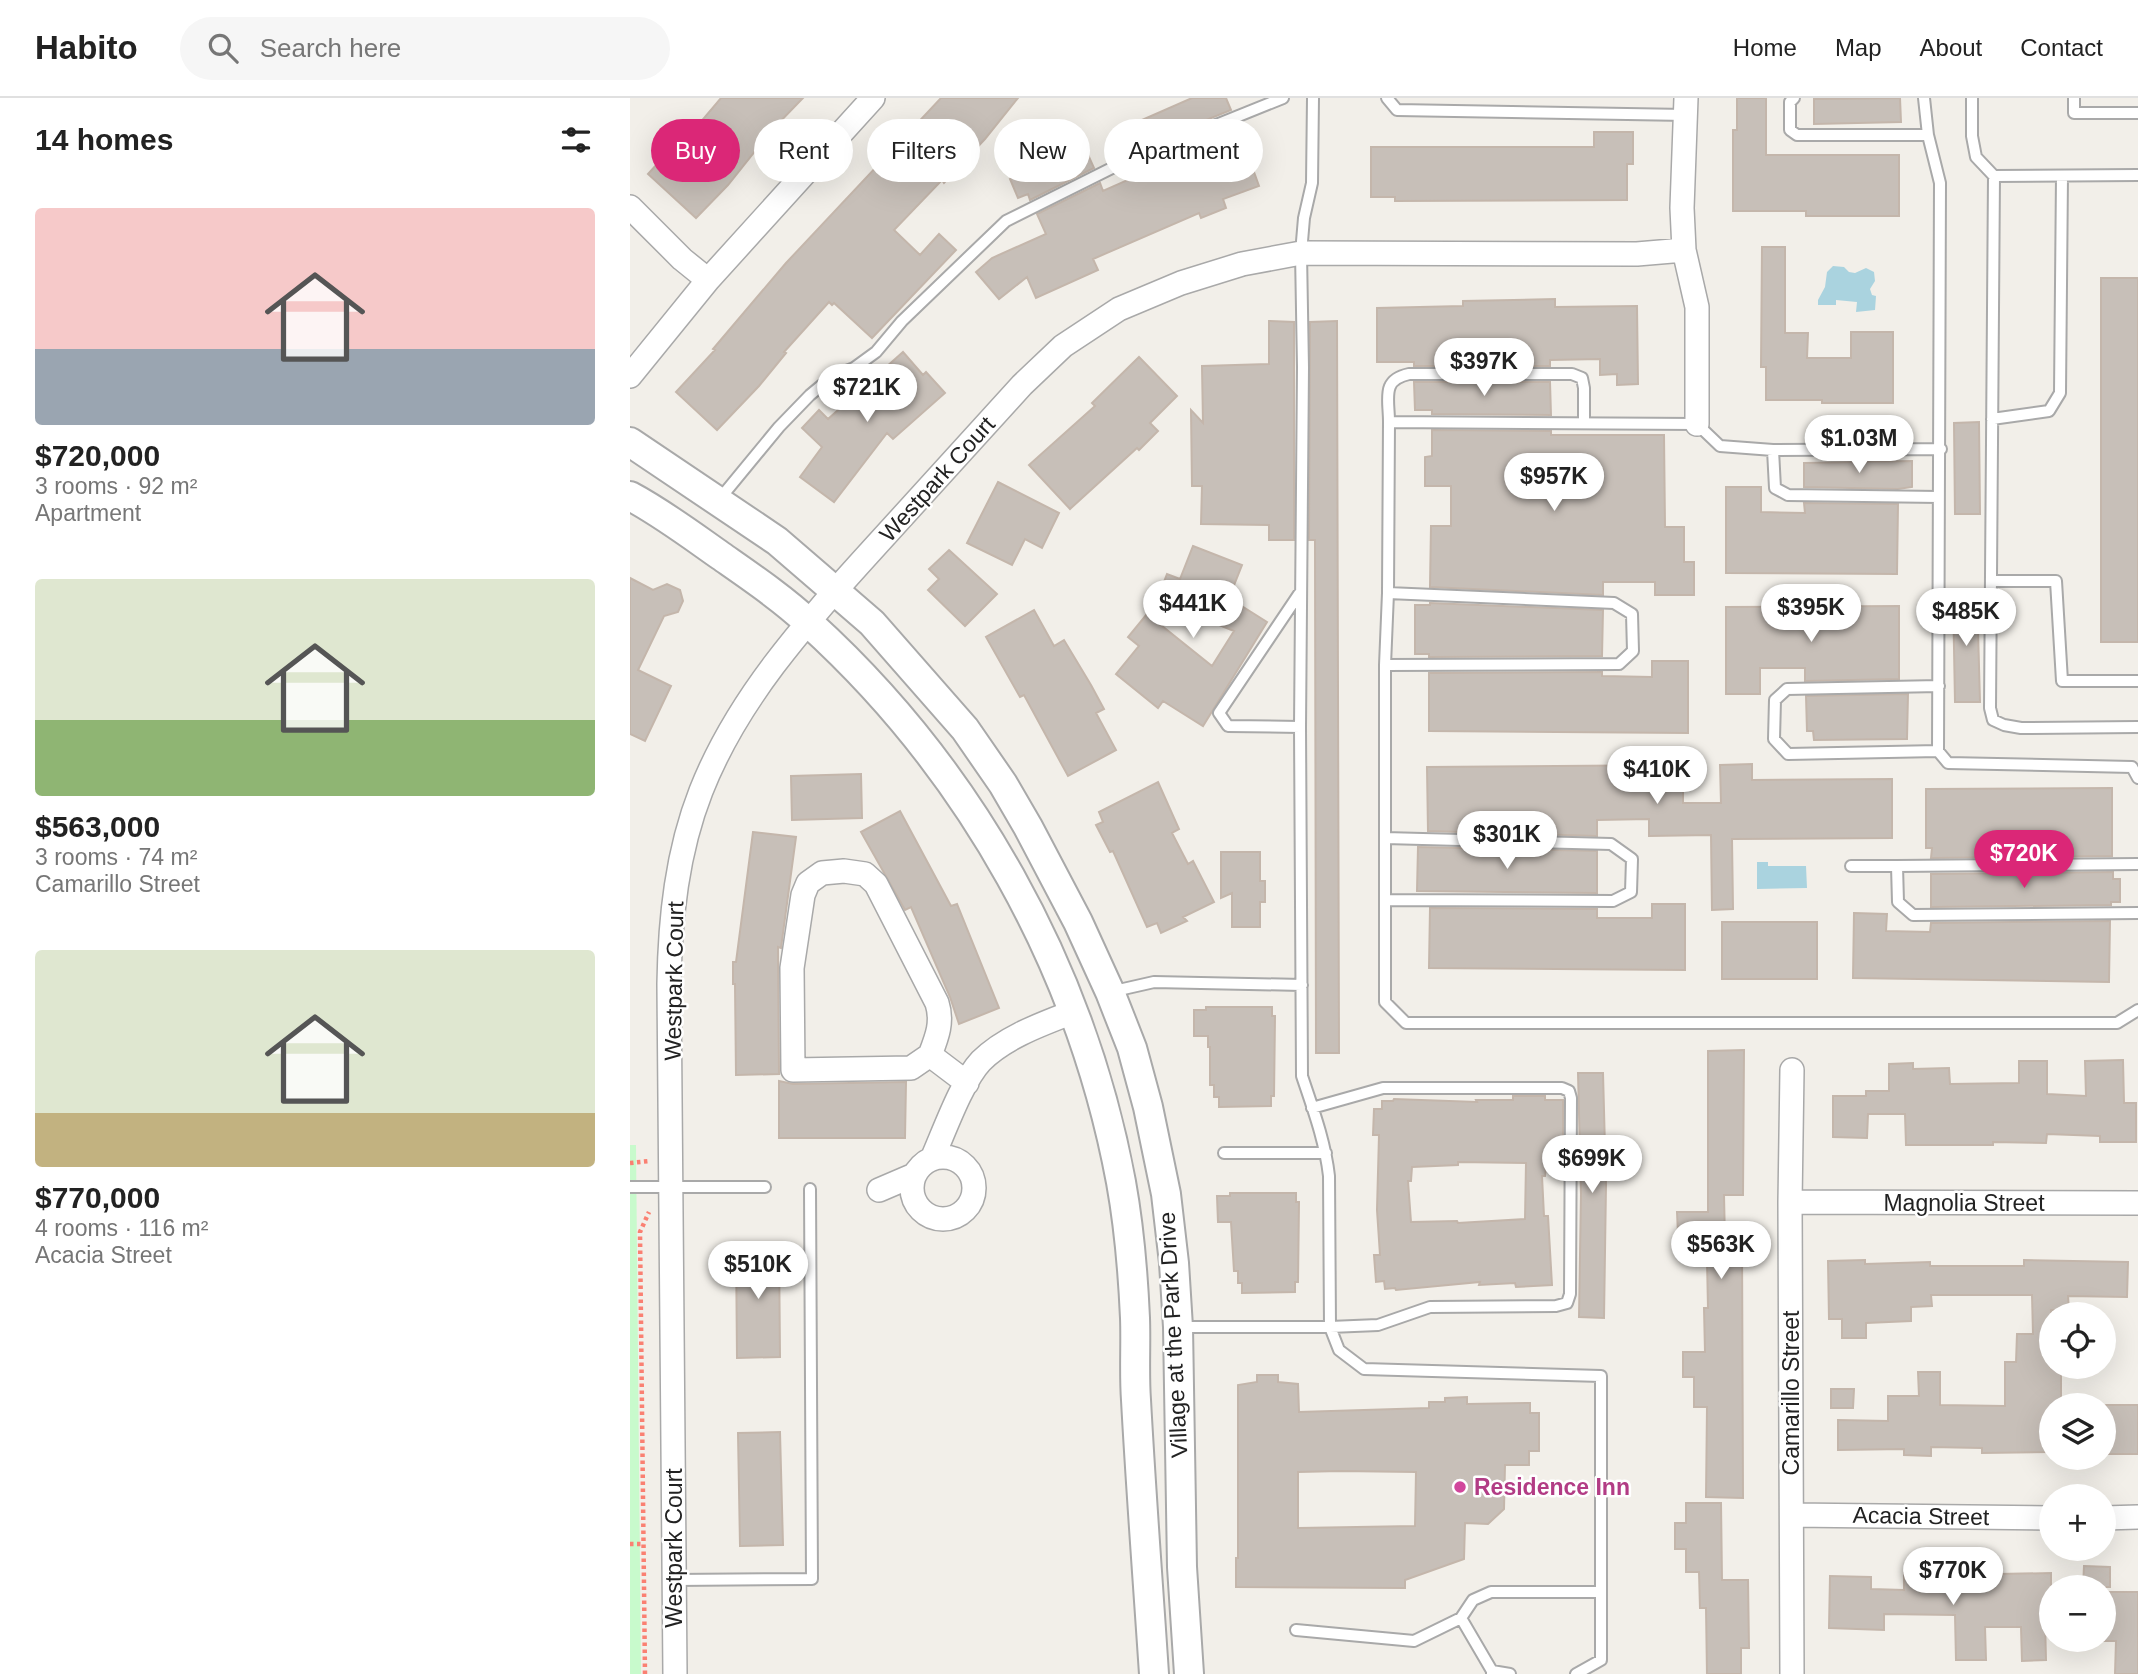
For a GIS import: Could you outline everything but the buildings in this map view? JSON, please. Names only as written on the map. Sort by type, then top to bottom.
[{"type":"street","points":[[630,376],[708,281],[873,98]]},
{"type":"street","points":[[1686,107],[1682,208],[1684,250],[1697,307],[1697,424]]},
{"type":"street","points":[[630,207],[708,281]]},
{"type":"street","name":"Westpark Court","points":[[675,1674],[670,951],[678,869],[701,791],[733,724],[784,649],[1022,385],[1063,346],[1119,309],[1181,283],[1242,264],[1301,253],[1637,254],[1684,250]]},
{"type":"street","name":"Village at the Park Drive","points":[[630,442],[777,541],[872,623],[965,729],[1003,784],[1077,922],[1110,992],[1132,1048],[1148,1107],[1163,1182],[1174,1263],[1178,1327],[1182,1567],[1189,1674]]},
{"type":"street","name":"Village at the Park Drive","points":[[630,496],[667,518],[773,593],[807,621],[895,710],[956,789],[1002,859],[1053,959],[1102,1102],[1121,1182],[1135,1317],[1135,1397],[1154,1674]]},
{"type":"street","points":[[844,871],[865,874],[876,884],[941,1015],[938,1034],[930,1055],[911,1068],[793,1070],[792,968],[803,895],[808,883],[822,873],[844,871]]},
{"type":"street","points":[[932,1158],[967,1083],[981,1061],[1015,1038],[1073,1012]]},
{"type":"street","points":[[930,1055],[967,1083]]},
{"type":"street","name":"Camarillo Street","points":[[1792,1070],[1792,1674]]},
{"type":"street","points":[[948,1124],[956,1159]]},
{"type":"street","points":[[944,1156],[956,1159],[966,1166],[974,1182],[972,1200],[965,1210],[949,1219],[925,1213],[914,1199],[912,1187],[915,1175],[922,1165],[932,1158],[944,1156]]},
{"type":"street","points":[[914,1199],[879,1190],[915,1175]]},
{"type":"street","name":"Magnolia Street","points":[[1790,1202],[2138,1203]]},
{"type":"street","name":"Acacia Street","points":[[1791,1515],[2039,1518]]},
{"type":"street","points":[[2116,1518],[2138,1517]]},
{"type":"lane","points":[[718,501],[779,427],[810,396],[833,376],[854,368],[876,352],[902,321],[1006,221],[1122,163],[1283,98]]},
{"type":"lane","points":[[1313,98],[1312,183],[1304,218],[1301,253],[1303,366],[1299,594],[1302,1076],[1326,1153],[1329,1176],[1330,1327],[1339,1350],[1364,1369],[1601,1376],[1601,1660],[1576,1674]]},
{"type":"lane","points":[[1387,98],[1397,110],[1686,107]]},
{"type":"lane","points":[[1794,98],[1790,102],[1790,130],[1797,135],[1928,135]]},
{"type":"lane","points":[[1924,98],[1928,135],[1940,183],[1938,751],[1948,763],[2132,768],[2138,778]]},
{"type":"lane","points":[[1972,98],[1972,136],[1976,157],[1994,176],[1990,708],[1993,720],[2021,728],[2138,727]]},
{"type":"lane","points":[[2074,98],[2074,113],[2138,113]]},
{"type":"lane","points":[[1994,176],[2138,175]]},
{"type":"lane","points":[[1992,418],[2049,411],[2060,393],[2062,176]]},
{"type":"lane","points":[[1584,423],[1582,378],[1572,374],[1409,374],[1396,377],[1390,384],[1385,665],[1385,1002],[1406,1023],[2117,1023],[2138,1010]]},
{"type":"lane","points":[[1389,422],[1697,424],[1720,446],[1773,450],[1941,449]]},
{"type":"lane","points":[[1773,450],[1775,488],[1788,495],[1939,496]]},
{"type":"lane","points":[[1991,581],[2056,581],[2062,681],[2138,681]]},
{"type":"lane","points":[[1385,665],[1619,664],[1633,651],[1632,614],[1614,603],[1388,593]]},
{"type":"lane","points":[[1299,594],[1219,713],[1227,726],[1300,727]]},
{"type":"lane","points":[[1938,751],[1788,754],[1774,738],[1775,701],[1787,689],[1939,686]]},
{"type":"lane","points":[[1385,838],[1611,844],[1632,859],[1632,892],[1613,901],[1385,900]]},
{"type":"lane","points":[[1851,866],[2138,864]]},
{"type":"lane","points":[[1897,866],[1898,902],[1913,915],[2138,913]]},
{"type":"lane","points":[[1110,992],[1154,982],[1302,985]]},
{"type":"lane","points":[[1178,1327],[1378,1325],[1430,1307],[1556,1307],[1567,1303],[1570,1294],[1569,1091],[1562,1087],[1383,1087],[1312,1108]]},
{"type":"lane","points":[[1224,1153],[1326,1153]]},
{"type":"lane","points":[[630,1187],[765,1187]]},
{"type":"lane","points":[[674,1580],[812,1578],[810,1189]]},
{"type":"lane","points":[[1296,1630],[1414,1641],[1461,1618],[1473,1600],[1491,1592],[1601,1592]]},
{"type":"lane","points":[[1461,1618],[1492,1673],[1510,1674]]},
{"type":"path","points":[[630,1163],[650,1160]]},
{"type":"path","points":[[645,1674],[640,1232],[651,1208]]},
{"type":"path","points":[[630,1544],[643,1544]]},
{"type":"green space","points":[[630,1145],[636,1145],[641,1674],[630,1674]]},
{"type":"water","points":[[1833,266],[1844,267],[1855,273],[1866,268],[1874,272],[1875,281],[1870,289],[1872,295],[1876,296],[1875,310],[1856,312],[1857,302],[1836,300],[1836,305],[1818,305],[1827,272]]},
{"type":"water","points":[[1757,862],[1768,862],[1768,866],[1806,866],[1807,888],[1757,889]]},
{"type":"place","name":"Residence Inn","points":[[1460,1487]]}]
